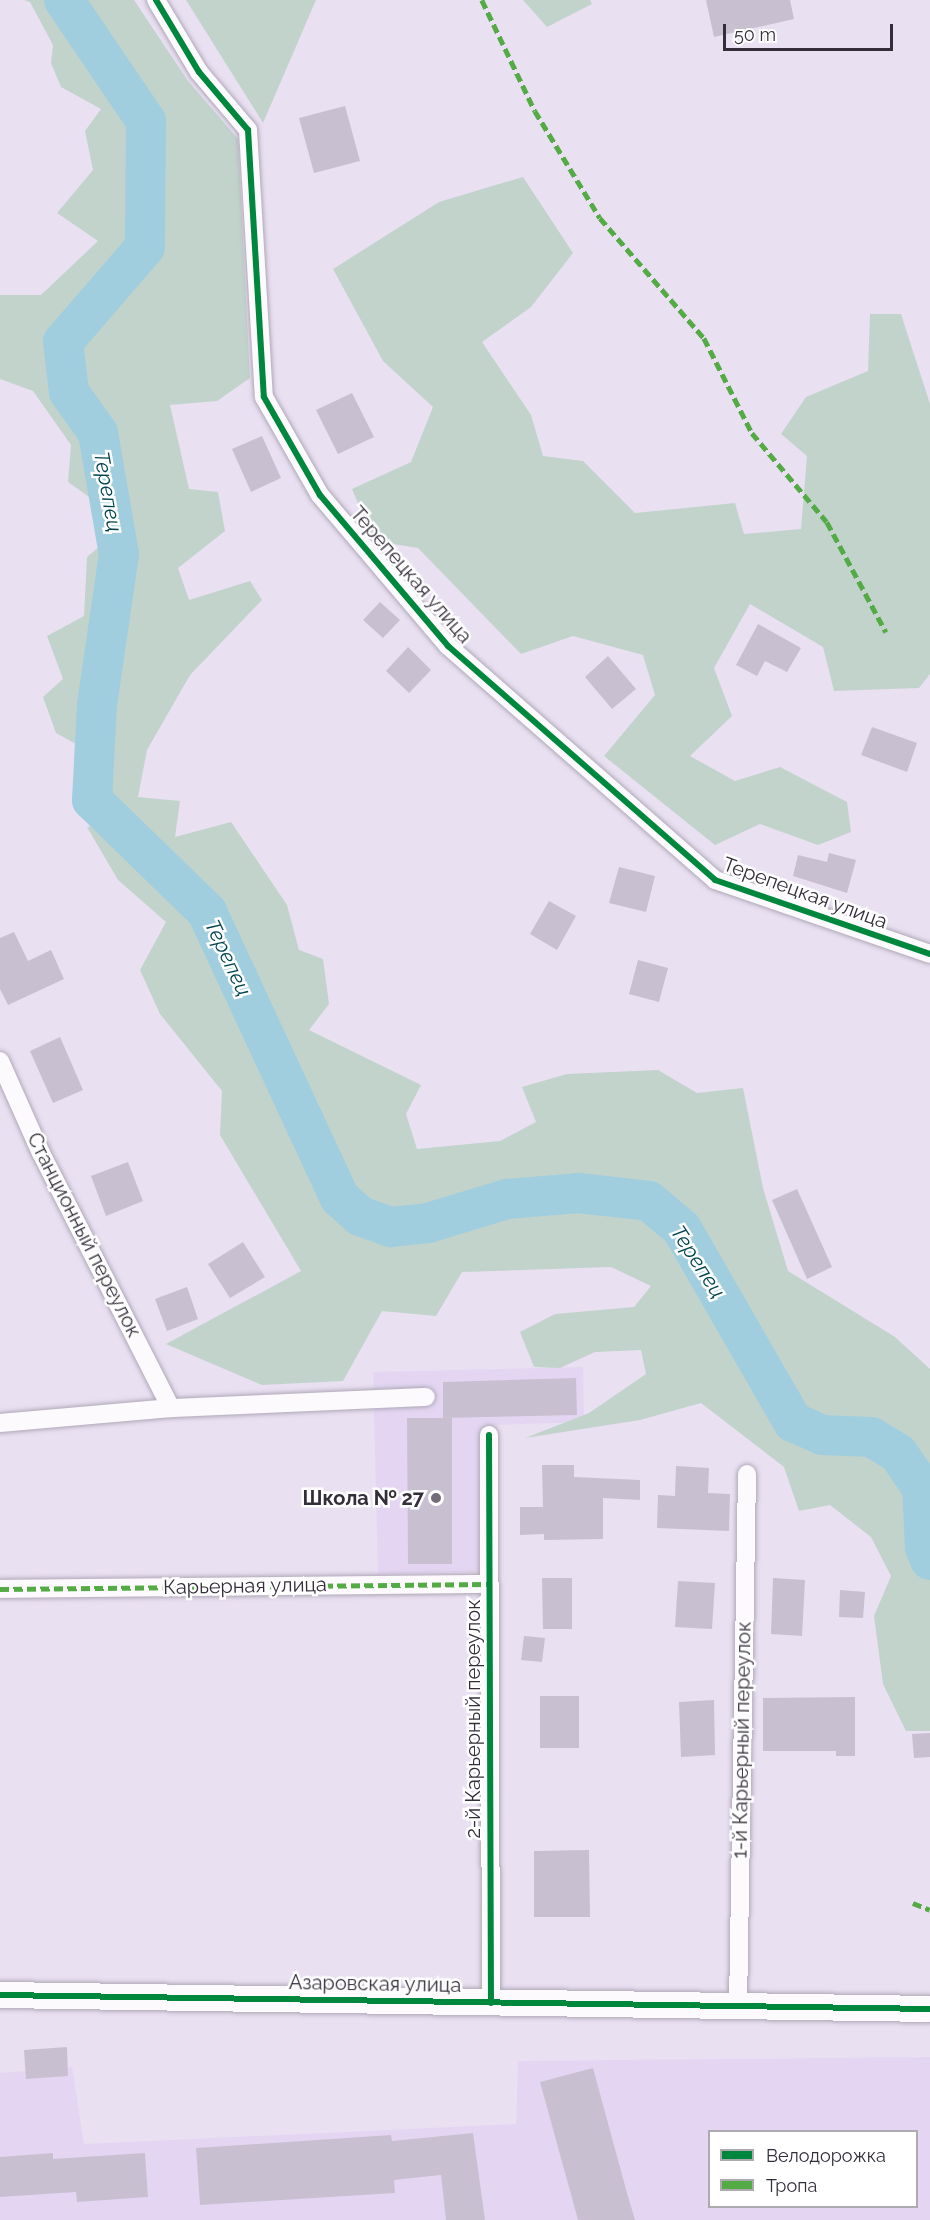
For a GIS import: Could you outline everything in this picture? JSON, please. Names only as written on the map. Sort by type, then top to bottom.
[{"type":"street","name":"Терепецкая улица","points":[[156,0],[199,72],[248,130],[264,397],[320,495],[448,646],[715,880],[930,954]]},
{"type":"street","name":"Станционный переулок","points":[[0,1061],[41,1153],[171,1408]]},
{"type":"street","points":[[0,1424],[171,1408],[426,1397]]},
{"type":"street","name":"2-й Карьерный переулок","points":[[489,1435],[491,2003]]},
{"type":"street","name":"1-й Карьерный переулок","points":[[738,2006],[747,1474]]},
{"type":"street","name":"Карьерная улица","points":[[0,1589],[489,1584]]},
{"type":"street","name":"Азаровская улица","points":[[0,1995],[930,2009]]},
{"type":"shaded area","points":[[24,0],[134,0],[188,81],[238,139],[250,378],[217,401],[170,405],[189,489],[218,492],[225,531],[178,568],[189,600],[250,581],[262,600],[190,675],[147,750],[138,797],[180,801],[175,837],[231,822],[287,905],[299,950],[323,959],[329,1004],[309,1030],[421,1085],[406,1114],[417,1149],[500,1141],[536,1122],[522,1087],[567,1074],[658,1070],[697,1093],[743,1088],[763,1188],[788,1271],[895,1337],[930,1369],[930,1731],[906,1731],[883,1684],[874,1616],[891,1576],[871,1537],[830,1505],[799,1511],[784,1467],[701,1403],[640,1420],[525,1438],[589,1413],[646,1374],[641,1350],[595,1352],[560,1368],[534,1367],[520,1332],[555,1314],[634,1307],[651,1286],[611,1267],[462,1272],[436,1316],[382,1311],[343,1381],[262,1385],[166,1344],[301,1271],[220,1135],[222,1091],[160,1014],[140,970],[166,922],[118,880],[87,827],[130,823],[108,794],[109,762],[56,733],[43,697],[63,679],[47,636],[84,616],[87,557],[99,547],[92,499],[68,482],[71,445],[33,391],[0,379],[0,295],[41,295],[98,241],[57,213],[93,170],[85,131],[101,109],[61,87],[51,63],[53,45],[30,2]]},
{"type":"shaded area","points":[[186,0],[316,0],[263,123]]},
{"type":"shaded area","points":[[523,0],[590,0],[592,4],[547,27]]},
{"type":"shaded area","points":[[523,177],[573,253],[531,307],[482,342],[531,415],[543,456],[583,461],[635,513],[735,503],[744,534],[801,529],[807,456],[781,434],[806,397],[868,371],[870,314],[901,314],[930,404],[930,674],[919,688],[834,691],[823,647],[750,604],[714,668],[732,716],[690,756],[735,781],[780,767],[847,802],[851,832],[818,845],[760,824],[715,845],[604,756],[655,695],[643,655],[573,636],[521,654],[418,548],[374,541],[352,489],[411,462],[433,407],[383,361],[333,269],[439,202]]},
{"type":"shaded area","name":"Школа № 27","points":[[583,1367],[584,1422],[493,1425],[497,1571],[378,1574],[373,1372]]},
{"type":"shaded area","points":[[930,2057],[930,2220],[0,2220],[0,2073],[72,2067],[84,2144],[516,2124],[518,2061]]},
{"type":"building","points":[[706,0],[790,0],[794,19],[714,37]]},
{"type":"building","points":[[345,106],[360,161],[314,173],[299,118]]},
{"type":"building","points":[[352,393],[374,437],[338,454],[316,410]]},
{"type":"building","points":[[262,436],[281,478],[251,492],[232,449]]},
{"type":"building","points":[[380,602],[400,620],[383,638],[363,620]]},
{"type":"building","points":[[758,624],[801,648],[787,672],[765,661],[757,676],[736,665]]},
{"type":"building","points":[[408,647],[431,670],[409,693],[386,671]]},
{"type":"building","points":[[608,656],[636,689],[612,709],[585,677]]},
{"type":"building","points":[[872,727],[917,743],[907,772],[861,755]]},
{"type":"building","points":[[829,853],[856,860],[847,893],[793,876],[798,855],[827,862]]},
{"type":"building","points":[[619,867],[655,876],[646,912],[609,903]]},
{"type":"building","points":[[549,901],[576,916],[557,950],[530,934]]},
{"type":"building","points":[[14,932],[28,961],[51,950],[64,979],[8,1005],[0,989],[0,938]]},
{"type":"building","points":[[638,960],[668,968],[659,1002],[629,994]]},
{"type":"building","points":[[60,1037],[83,1090],[53,1103],[30,1051]]},
{"type":"building","points":[[128,1162],[143,1201],[106,1216],[91,1176]]},
{"type":"building","points":[[797,1189],[832,1267],[807,1279],[772,1200]]},
{"type":"building","points":[[243,1242],[265,1277],[230,1298],[208,1264]]},
{"type":"building","points":[[187,1287],[198,1319],[167,1331],[155,1299]]},
{"type":"building","points":[[576,1378],[577,1415],[443,1418],[443,1382]]},
{"type":"building","points":[[407,1418],[452,1418],[452,1564],[408,1564]]},
{"type":"building","points":[[542,1465],[574,1465],[574,1477],[640,1480],[640,1500],[603,1498],[603,1539],[544,1540],[544,1534],[520,1535],[520,1507],[543,1507]]},
{"type":"building","points":[[676,1466],[709,1468],[708,1493],[730,1494],[729,1531],[657,1528],[658,1495],[675,1496]]},
{"type":"building","points":[[542,1578],[572,1578],[572,1629],[543,1629]]},
{"type":"building","points":[[773,1578],[805,1580],[802,1636],[771,1634]]},
{"type":"building","points":[[678,1581],[715,1583],[712,1629],[675,1627]]},
{"type":"building","points":[[840,1590],[865,1592],[863,1618],[839,1617]]},
{"type":"building","points":[[524,1636],[545,1638],[542,1662],[521,1660]]},
{"type":"building","points":[[540,1696],[579,1696],[579,1748],[540,1748]]},
{"type":"building","points":[[855,1697],[855,1756],[836,1756],[836,1751],[763,1751],[763,1698]]},
{"type":"building","points":[[714,1700],[715,1755],[681,1757],[679,1702]]},
{"type":"building","points":[[930,1733],[930,1757],[914,1758],[912,1734]]},
{"type":"building","points":[[589,1850],[590,1917],[534,1917],[534,1851]]},
{"type":"building","points":[[67,2047],[68,2076],[26,2079],[24,2050]]},
{"type":"building","points":[[593,2068],[635,2220],[578,2220],[540,2082]]},
{"type":"building","points":[[473,2133],[485,2220],[446,2220],[441,2175],[394,2180],[395,2193],[200,2205],[196,2148],[391,2135],[392,2141]]},
{"type":"building","points":[[53,2153],[53,2159],[145,2153],[148,2197],[77,2202],[76,2192],[0,2197],[0,2157]]},
{"type":"waterway","name":"Терепец","points":[[64,0],[146,121],[145,247],[63,342],[69,392],[98,433],[119,554],[97,705],[92,800],[207,912],[340,1198],[360,1216],[391,1227],[428,1223],[507,1199],[578,1193],[649,1201],[682,1229],[793,1422],[822,1435],[871,1437],[898,1453],[922,1488],[925,1547],[930,1560]]},
{"type":"marked path","points":[[482,0],[535,111],[600,218],[704,338],[752,433],[827,522],[886,632]]},
{"type":"marked path","points":[[0,1589],[489,1584]]},
{"type":"marked path","points":[[913,1903],[930,1910]]},
{"type":"cycle path","points":[[156,0],[199,72],[248,130],[264,397],[320,495],[448,646],[715,880],[930,954]]},
{"type":"cycle path","points":[[489,1435],[491,2003]]},
{"type":"cycle path","points":[[0,1995],[930,2009]]},
{"type":"place","name":"Школа № 27","points":[[436,1498]]}]
